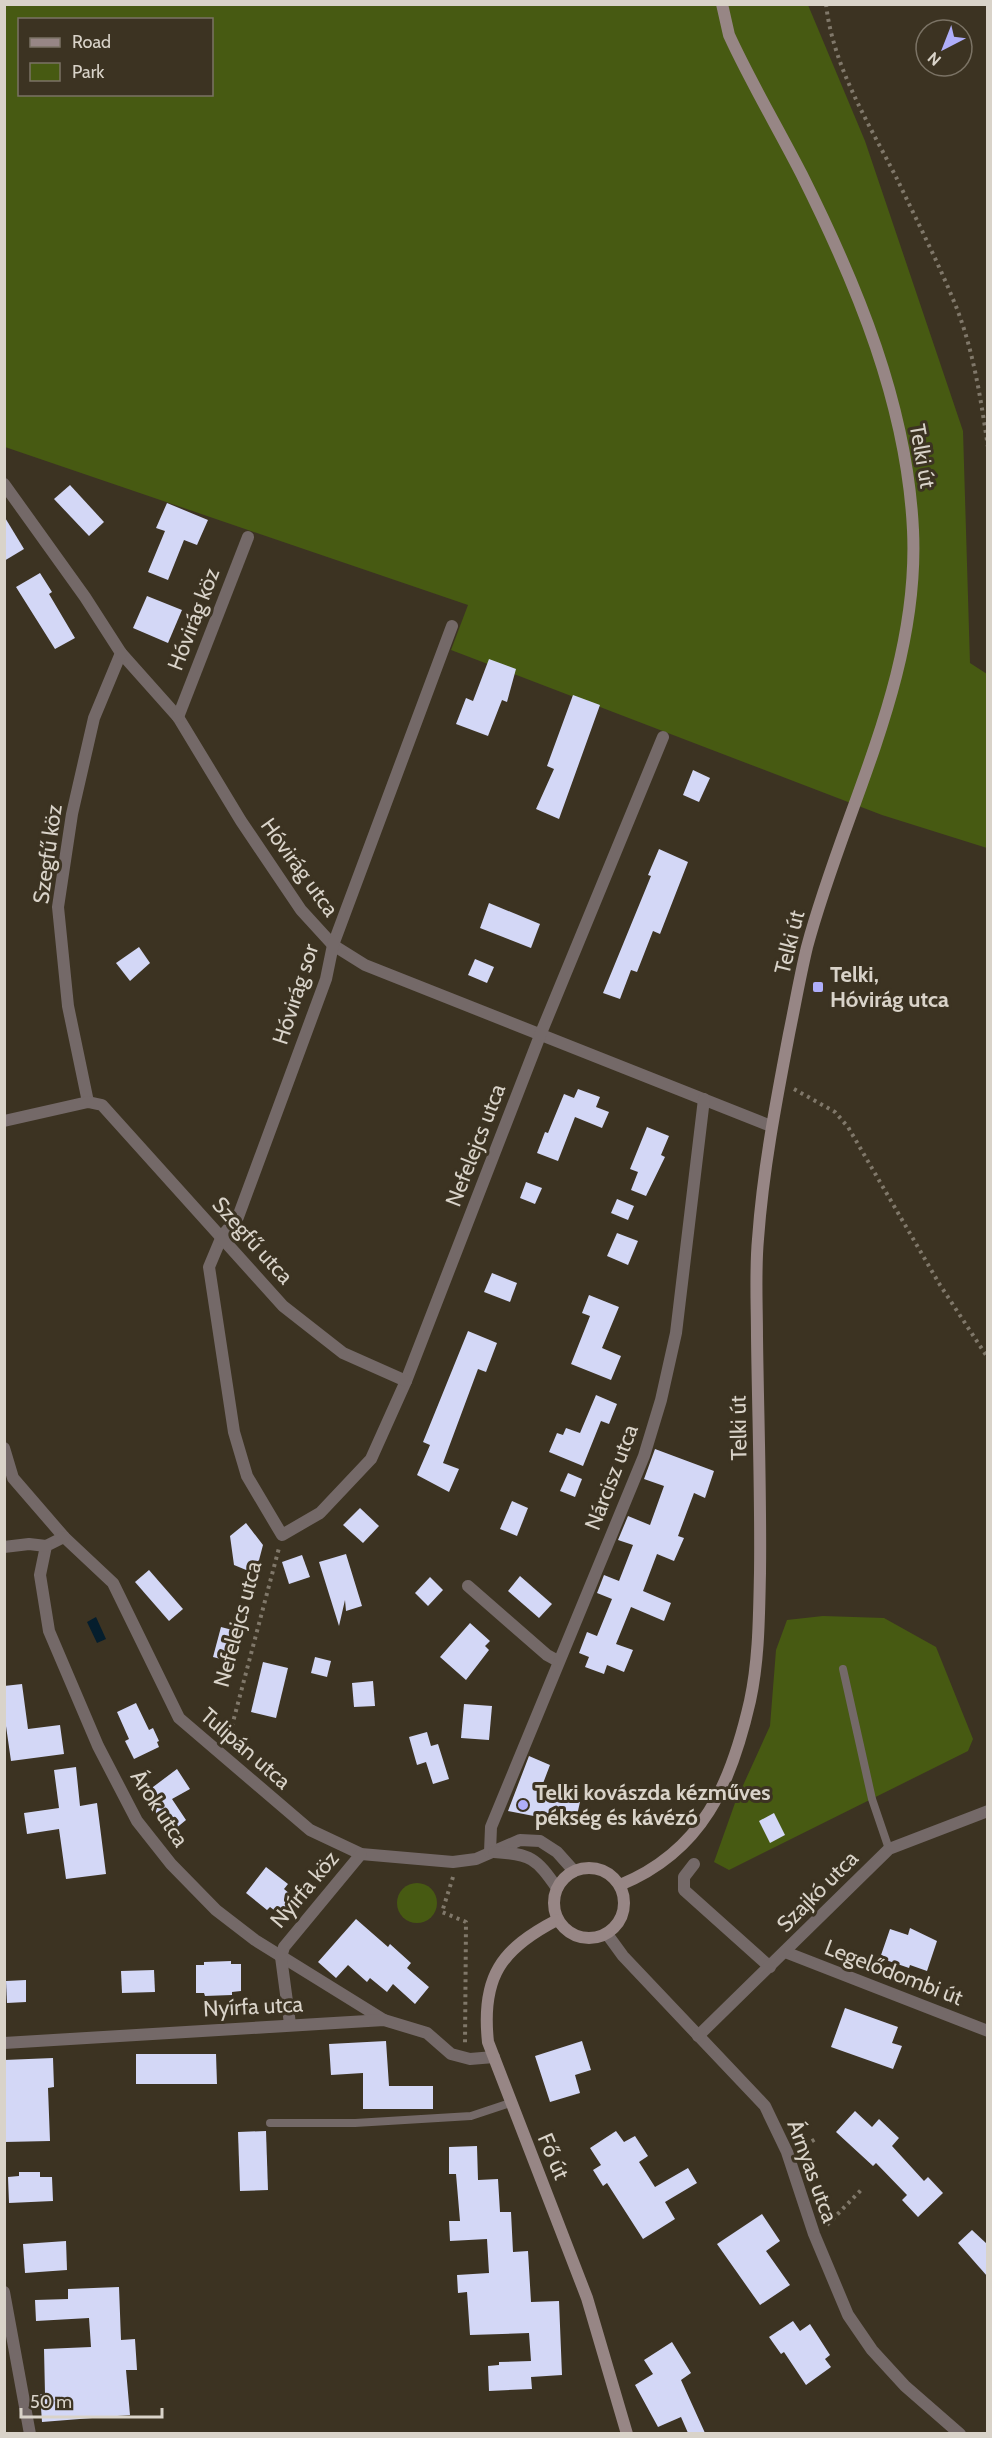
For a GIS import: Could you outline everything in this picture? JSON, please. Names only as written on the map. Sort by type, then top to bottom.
[{"type":"main road","name":"Telki út","points":[[620,1885],[652,1872],[697,1830],[728,1775],[750,1698],[759,1620],[757,1242],[771,1126],[807,950],[830,872],[870,762],[897,678],[909,612],[913,531],[902,445],[875,345],[845,265],[729,35],[722,4]]},
{"type":"main road","points":[[594,1868],[604,1871],[620,1885],[624,1893],[624,1912],[621,1921],[607,1935],[594,1939],[580,1938],[567,1932],[557,1920],[554,1904],[557,1888],[574,1871],[594,1868]]},
{"type":"main road","name":"Fő út","points":[[557,1920],[530,1934],[505,1955],[490,1981],[485,2015],[488,2042],[587,2298],[627,2433]]},
{"type":"street","name":"Hóvirág utca","points":[[4,484],[85,597],[121,653],[178,717],[241,821],[295,900],[333,945],[365,965],[771,1126]]},
{"type":"street","name":"Hóvirág köz","points":[[178,717],[248,537]]},
{"type":"street","name":"Hóvirág sor","points":[[222,1236],[238,1217],[326,979],[333,945],[452,626]]},
{"type":"street","name":"Szegfű köz","points":[[88,1102],[69,1006],[58,907],[72,814],[94,718],[121,653]]},
{"type":"street","name":"Nefelejcs utca","points":[[222,1236],[209,1267],[234,1432],[247,1476],[282,1535],[320,1512],[370,1459],[406,1381],[541,1033],[663,737]]},
{"type":"street","name":"Nárcisz utca","points":[[490,1852],[491,1827],[644,1456],[661,1400],[676,1333],[704,1099]]},
{"type":"street","points":[[4,1121],[88,1102]]},
{"type":"street","name":"Szegfű utca","points":[[88,1102],[102,1106],[292,1313],[343,1353],[406,1381]]},
{"type":"street","name":"Tulipán utca","points":[[4,1448],[13,1478],[64,1537],[113,1583],[179,1718],[310,1830],[361,1854],[453,1862],[476,1859],[520,1840],[540,1841],[557,1852],[574,1871]]},
{"type":"street","points":[[4,1547],[29,1544],[46,1546],[64,1537]]},
{"type":"street","name":"Árok utca","points":[[46,1546],[40,1575],[49,1631],[98,1746],[137,1821],[171,1864],[216,1910],[281,1957],[384,2020]]},
{"type":"street","points":[[468,1586],[547,1655],[558,1661]]},
{"type":"street","name":"Szajkó utca","points":[[698,2036],[889,1850],[987,1811]]},
{"type":"street","name":"Tulipán utca","points":[[490,1852],[524,1854],[543,1867],[557,1888]]},
{"type":"street","name":"Nyírfa köz","points":[[290,2024],[281,1957],[284,1947],[361,1854]]},
{"type":"street","points":[[694,1864],[684,1877],[684,1890],[770,1967]]},
{"type":"street","name":"Árnyas utca","points":[[607,1935],[623,1956],[765,2106],[787,2152],[814,2234],[848,2314],[872,2350],[905,2386],[960,2433]]},
{"type":"street","name":"Legelődombi út","points":[[785,1952],[987,2031]]},
{"type":"street","name":"Nyírfa utca","points":[[4,2043],[384,2020],[427,2033],[451,2054],[470,2059],[494,2057]]},
{"type":"street","points":[[4,2292],[30,2433]]},
{"type":"lane","points":[[843,1669],[872,1799],[889,1850]]},
{"type":"lane","points":[[270,2123],[355,2123],[471,2116],[510,2103]]},
{"type":"path","points":[[826,4],[839,58],[857,102],[898,181],[958,311],[974,367],[987,447]]},
{"type":"path","points":[[793,1089],[835,1112],[848,1127],[940,1285],[987,1358]]},
{"type":"path","name":"Nefelejcs utca","points":[[224,1758],[282,1535]]},
{"type":"path","points":[[453,1862],[454,1875],[442,1912],[466,1922],[465,2045],[470,2059]]},
{"type":"path","points":[[814,2234],[826,2226],[863,2188]]},
{"type":"green space","points":[[5,5],[808,5],[865,141],[963,431],[970,663],[987,674],[987,848],[882,815],[451,650],[468,605],[5,447]]},
{"type":"green space","points":[[823,1616],[884,1618],[936,1647],[973,1739],[968,1751],[729,1870],[714,1862],[735,1803],[770,1726],[776,1650],[787,1620]]},
{"type":"green space","points":[[417,1883],[431,1889],[437,1903],[431,1917],[417,1923],[403,1917],[397,1903],[403,1889]]},
{"type":"water","points":[[96,1617],[106,1639],[97,1643],[87,1622]]},
{"type":"building","points":[[70,485],[104,522],[89,536],[54,499]]},
{"type":"building","points":[[167,503],[208,520],[197,545],[184,540],[168,580],[148,572],[165,531],[156,528]]},
{"type":"building","points":[[4,516],[24,549],[4,561]]},
{"type":"building","points":[[40,573],[52,592],[49,594],[75,638],[55,649],[16,587]]},
{"type":"building","points":[[147,596],[182,610],[168,643],[133,628]]},
{"type":"building","points":[[489,659],[516,669],[507,702],[502,700],[488,736],[456,724],[466,698],[473,701]]},
{"type":"building","points":[[573,695],[600,705],[559,819],[536,809],[554,769],[547,766]]},
{"type":"building","points":[[693,770],[710,778],[699,802],[683,795]]},
{"type":"building","points":[[659,849],[688,862],[660,934],[653,931],[637,972],[631,970],[620,999],[603,993],[651,876],[648,875]]},
{"type":"building","points":[[489,903],[540,924],[531,948],[480,928]]},
{"type":"building","points":[[139,947],[150,963],[130,981],[116,963]]},
{"type":"building","points":[[475,959],[494,967],[487,983],[468,975]]},
{"type":"building","points":[[578,1089],[600,1097],[596,1107],[609,1112],[602,1128],[575,1117],[558,1161],[537,1153],[564,1094],[574,1098]]},
{"type":"building","points":[[647,1127],[669,1136],[661,1155],[665,1157],[646,1196],[631,1190],[638,1172],[630,1169]]},
{"type":"building","points":[[526,1182],[542,1188],[535,1204],[520,1198]]},
{"type":"building","points":[[617,1199],[634,1206],[628,1220],[611,1213]]},
{"type":"building","points":[[617,1233],[638,1241],[628,1265],[607,1256]]},
{"type":"building","points":[[492,1273],[517,1283],[510,1302],[484,1292]]},
{"type":"building","points":[[589,1295],[619,1307],[602,1348],[621,1356],[611,1380],[571,1364],[590,1316],[582,1313]]},
{"type":"building","points":[[468,1331],[497,1343],[486,1372],[478,1369],[443,1463],[459,1469],[449,1492],[417,1475],[430,1445],[423,1442]]},
{"type":"building","points":[[596,1395],[617,1404],[609,1424],[601,1421],[583,1466],[549,1452],[557,1433],[563,1435],[566,1428],[580,1433]]},
{"type":"building","points":[[655,1449],[714,1471],[705,1498],[694,1493],[678,1536],[684,1538],[674,1561],[657,1554],[643,1591],[671,1603],[664,1621],[631,1607],[616,1644],[633,1650],[624,1672],[607,1665],[604,1674],[585,1667],[589,1657],[579,1653],[587,1632],[597,1636],[612,1599],[597,1593],[604,1575],[619,1581],[633,1545],[618,1540],[628,1516],[650,1525],[664,1486],[644,1479]]},
{"type":"building","points":[[568,1473],[582,1479],[575,1497],[560,1491]]},
{"type":"building","points":[[512,1501],[528,1508],[517,1536],[500,1529]]},
{"type":"building","points":[[360,1508],[379,1526],[363,1543],[343,1525]]},
{"type":"building","points":[[246,1523],[263,1545],[258,1564],[253,1562],[251,1572],[234,1565],[230,1536]]},
{"type":"building","points":[[346,1554],[362,1606],[346,1611],[345,1600],[339,1626],[319,1562]]},
{"type":"building","points":[[302,1555],[310,1577],[289,1584],[282,1562]]},
{"type":"building","points":[[149,1570],[183,1609],[169,1621],[135,1582]]},
{"type":"building","points":[[520,1576],[552,1604],[539,1618],[508,1591]]},
{"type":"building","points":[[430,1577],[443,1590],[428,1606],[415,1593]]},
{"type":"building","points":[[470,1623],[490,1641],[485,1646],[489,1650],[466,1680],[440,1657]]},
{"type":"building","points":[[221,1627],[240,1632],[232,1662],[213,1657]]},
{"type":"building","points":[[315,1657],[331,1661],[327,1677],[311,1673]]},
{"type":"building","points":[[263,1662],[288,1668],[276,1718],[251,1712]]},
{"type":"building","points":[[373,1681],[375,1706],[354,1707],[352,1683]]},
{"type":"building","points":[[22,1684],[28,1729],[60,1725],[64,1754],[11,1761],[4,1712],[4,1686]]},
{"type":"building","points":[[136,1703],[149,1730],[153,1728],[159,1741],[157,1742],[159,1747],[134,1759],[125,1741],[129,1739],[117,1712]]},
{"type":"building","points":[[464,1704],[492,1706],[489,1740],[461,1738]]},
{"type":"building","points":[[427,1732],[431,1746],[438,1744],[449,1779],[433,1784],[426,1762],[417,1765],[409,1737]]},
{"type":"building","points":[[529,1756],[550,1765],[539,1794],[580,1802],[575,1824],[508,1811]]},
{"type":"building","points":[[76,1767],[80,1806],[97,1803],[106,1874],[66,1879],[59,1829],[27,1834],[24,1813],[59,1808],[54,1770]]},
{"type":"building","points":[[177,1769],[190,1789],[172,1799],[186,1820],[169,1834],[159,1822],[149,1790]]},
{"type":"building","points":[[774,1813],[785,1835],[770,1843],[759,1821]]},
{"type":"building","points":[[266,1867],[288,1884],[284,1889],[296,1899],[282,1916],[270,1907],[267,1910],[246,1893]]},
{"type":"building","points":[[356,1919],[388,1947],[390,1944],[411,1963],[407,1968],[429,1987],[415,2004],[393,1984],[387,1992],[370,1978],[367,1982],[348,1965],[336,1978],[318,1962]]},
{"type":"building","points":[[910,1928],[937,1941],[927,1971],[910,1965],[909,1968],[880,1958],[890,1929],[908,1935]]},
{"type":"building","points":[[231,1961],[231,1964],[241,1964],[241,1991],[232,1992],[232,1995],[205,1996],[204,1993],[196,1993],[196,1965],[204,1965],[204,1962]]},
{"type":"building","points":[[154,1970],[155,1992],[122,1993],[121,1971]]},
{"type":"building","points":[[26,1980],[26,2002],[7,2003],[6,1981]]},
{"type":"building","points":[[845,2008],[898,2027],[892,2043],[902,2046],[893,2069],[831,2047]]},
{"type":"building","points":[[386,2041],[389,2086],[433,2086],[433,2109],[363,2109],[363,2073],[331,2075],[329,2044]]},
{"type":"building","points":[[582,2041],[591,2070],[575,2075],[580,2093],[550,2102],[535,2056]]},
{"type":"building","points":[[136,2054],[216,2054],[217,2084],[136,2084]]},
{"type":"building","points":[[53,2058],[54,2087],[48,2088],[50,2141],[5,2142],[4,2060]]},
{"type":"building","points":[[855,2111],[872,2127],[879,2119],[899,2138],[892,2146],[924,2181],[928,2177],[943,2193],[918,2217],[902,2200],[907,2195],[876,2163],[873,2166],[836,2132]]},
{"type":"building","points":[[266,2131],[268,2190],[240,2191],[238,2132]]},
{"type":"building","points":[[616,2131],[624,2142],[635,2136],[648,2156],[639,2162],[655,2187],[688,2168],[697,2183],[665,2202],[675,2219],[643,2239],[607,2183],[603,2186],[593,2170],[601,2165],[590,2148]]},
{"type":"building","points":[[477,2146],[478,2180],[498,2179],[500,2212],[511,2212],[513,2252],[528,2251],[531,2302],[559,2301],[562,2375],[531,2377],[532,2389],[489,2391],[488,2366],[499,2365],[499,2362],[531,2361],[529,2333],[470,2335],[467,2292],[458,2293],[457,2275],[489,2273],[487,2239],[450,2241],[449,2221],[460,2221],[456,2174],[449,2174],[449,2147]]},
{"type":"building","points":[[19,2172],[40,2172],[40,2177],[52,2177],[53,2201],[9,2203],[8,2177],[19,2176]]},
{"type":"building","points":[[762,2214],[780,2241],[766,2251],[790,2285],[760,2305],[717,2244]]},
{"type":"building","points":[[972,2230],[987,2244],[987,2276],[958,2243]]},
{"type":"building","points":[[66,2241],[67,2270],[25,2273],[23,2244]]},
{"type":"building","points":[[119,2287],[121,2340],[135,2339],[137,2370],[126,2370],[130,2415],[42,2422],[40,2394],[45,2394],[44,2349],[91,2347],[89,2318],[36,2321],[35,2300],[68,2299],[68,2289]]},
{"type":"building","points":[[793,2321],[800,2331],[810,2324],[830,2355],[825,2359],[831,2367],[806,2385],[784,2352],[781,2354],[769,2337]]},
{"type":"building","points":[[672,2342],[691,2373],[681,2380],[705,2433],[688,2433],[681,2417],[658,2427],[635,2385],[653,2374],[644,2360]]},
{"type":"place","name":"Telki, Hóvirág utca","points":[[818,987]]},
{"type":"place","name":"Telki kovászda kézműves pékség és kávézó","points":[[523,1805]]}]
